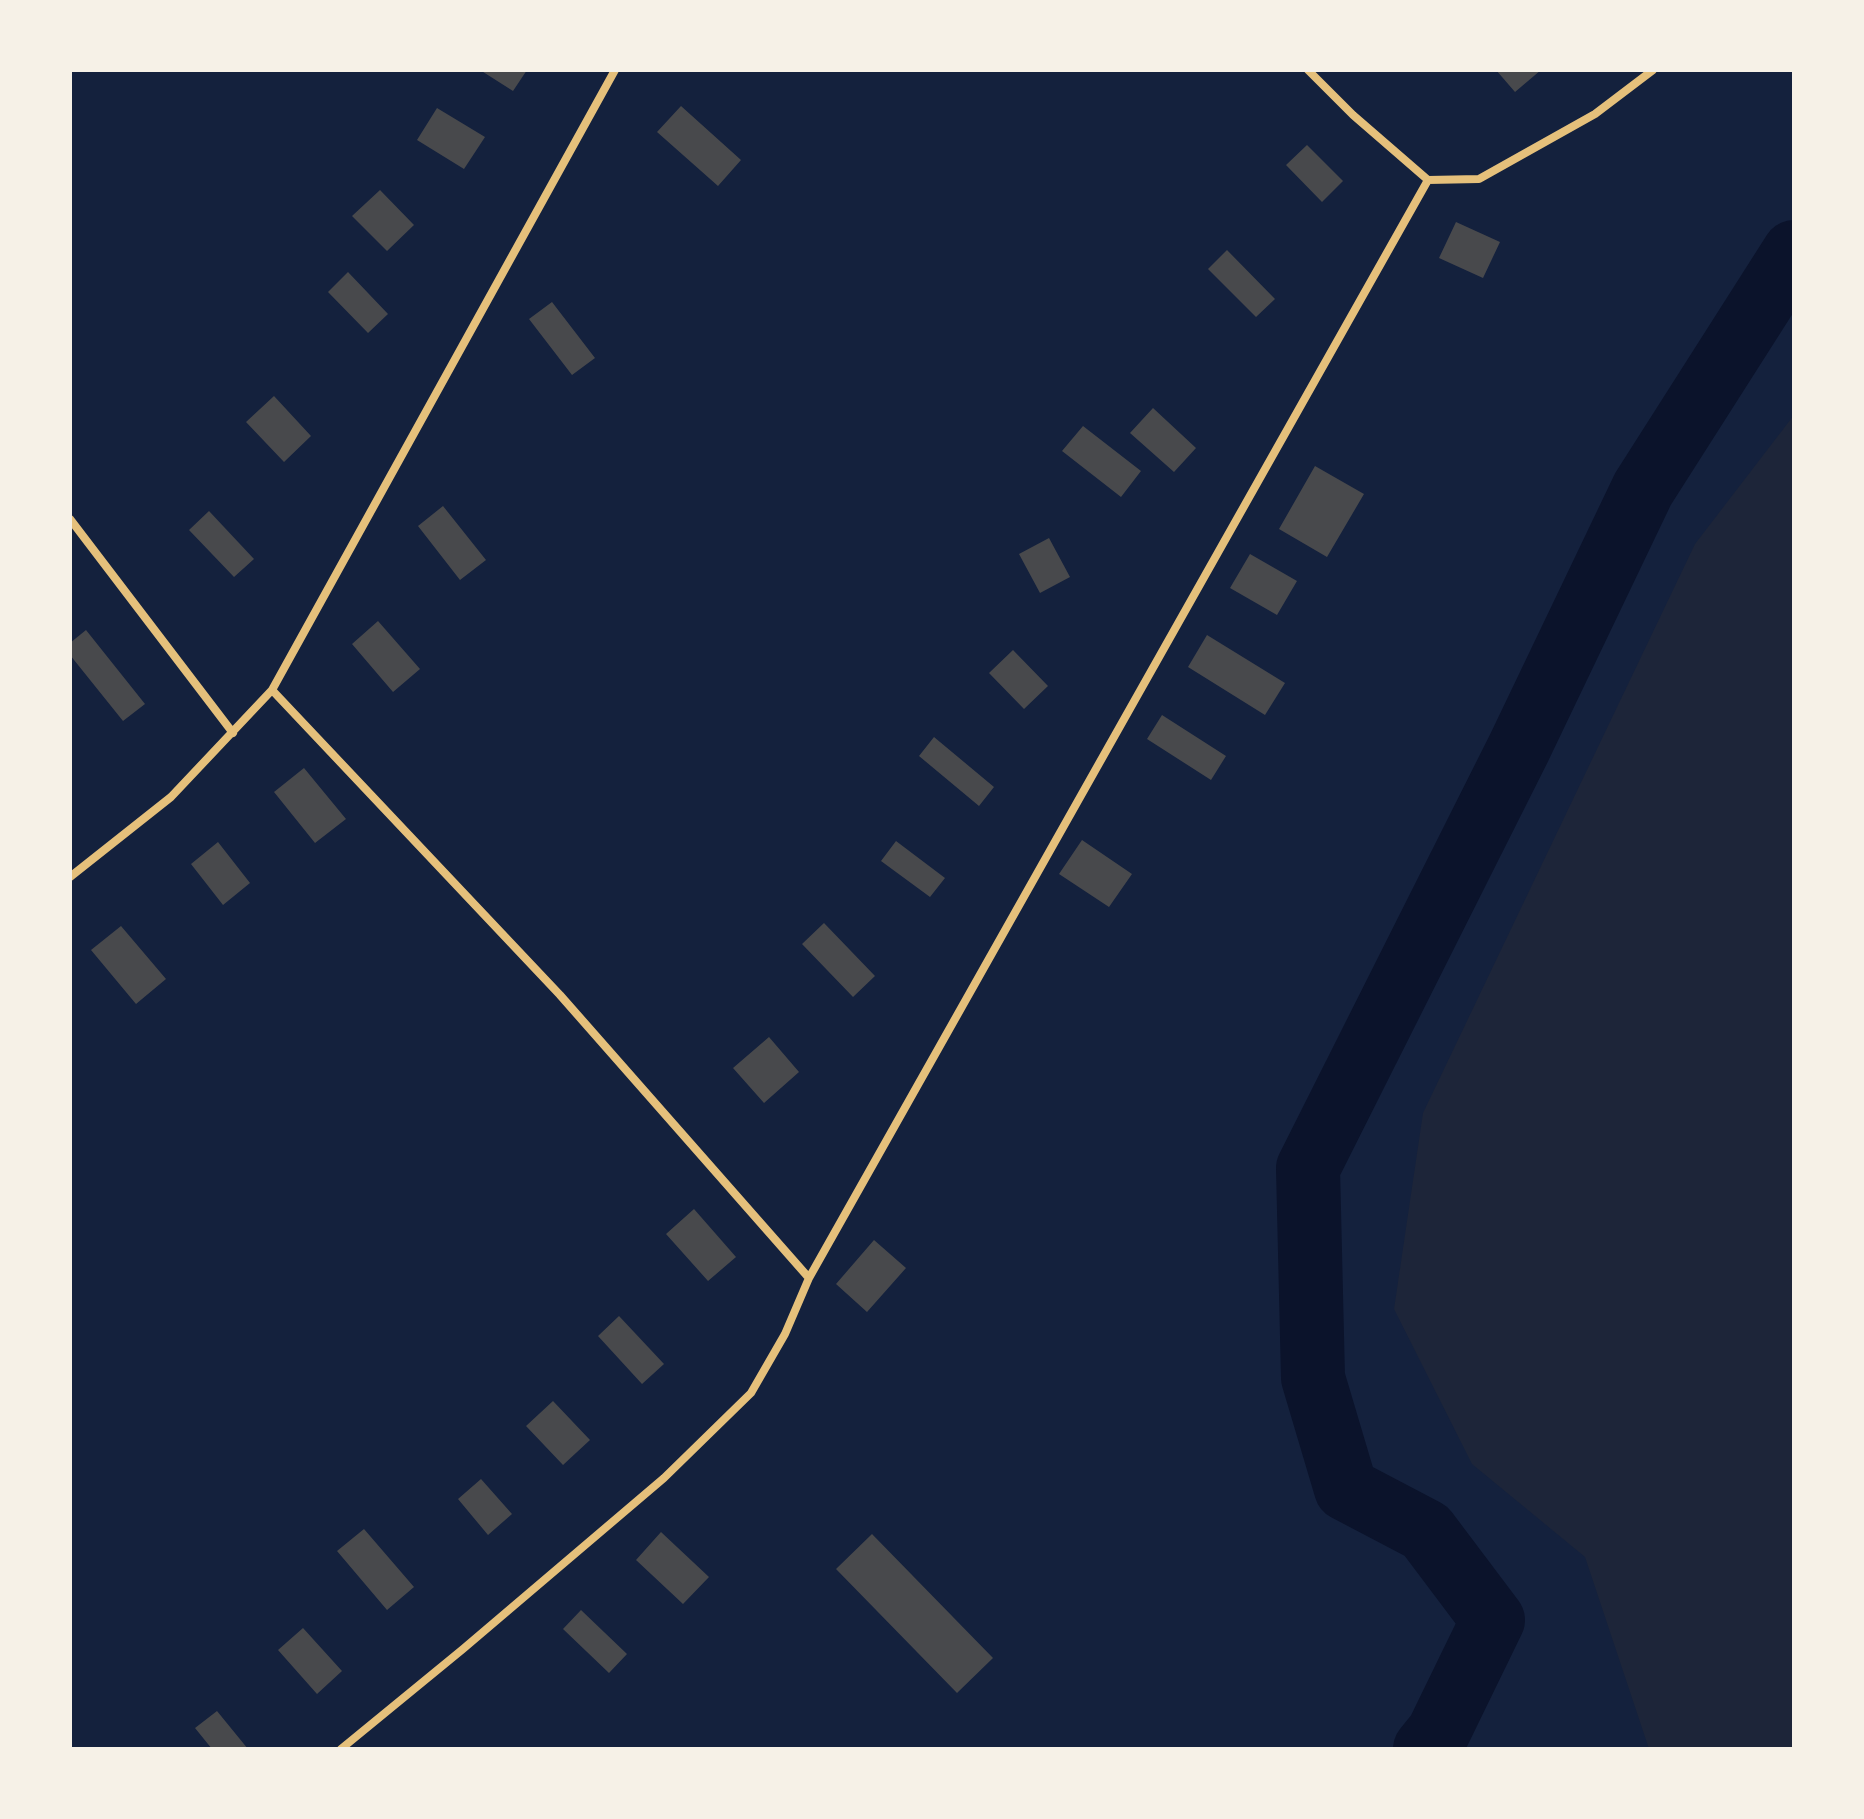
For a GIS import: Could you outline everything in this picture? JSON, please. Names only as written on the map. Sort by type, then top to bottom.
[{"type":"street","points":[[70,877],[171,797],[272,690],[615,70]]},
{"type":"street","points":[[1308,70],[1353,115],[1428,180],[1479,179],[1595,114],[1653,70]]},
{"type":"street","points":[[341,1749],[664,1478],[751,1393],[785,1334],[809,1278],[1428,180]]},
{"type":"street","points":[[70,519],[233,733]]},
{"type":"street","points":[[272,690],[560,995],[809,1278]]},
{"type":"shaded area","points":[[1794,415],[1794,1749],[1649,1749],[1585,1557],[1472,1464],[1394,1309],[1423,1113],[1695,544]]},
{"type":"building","points":[[480,70],[527,70],[513,91]]},
{"type":"building","points":[[1496,70],[1541,70],[1515,92]]},
{"type":"building","points":[[681,106],[741,160],[718,186],[657,132]]},
{"type":"building","points":[[437,108],[485,137],[464,169],[417,140]]},
{"type":"building","points":[[1307,145],[1343,181],[1322,202],[1286,165]]},
{"type":"building","points":[[380,190],[414,225],[387,251],[352,216]]},
{"type":"building","points":[[1456,222],[1500,242],[1483,278],[1439,258]]},
{"type":"building","points":[[1227,250],[1275,299],[1256,317],[1208,269]]},
{"type":"building","points":[[348,272],[388,314],[368,333],[328,292]]},
{"type":"building","points":[[552,302],[595,358],[572,375],[529,319]]},
{"type":"building","points":[[274,396],[311,436],[284,462],[246,422]]},
{"type":"building","points":[[1153,408],[1196,448],[1174,472],[1130,433]]},
{"type":"building","points":[[1083,426],[1141,471],[1121,497],[1062,451]]},
{"type":"building","points":[[1315,466],[1364,494],[1327,557],[1279,529]]},
{"type":"building","points":[[443,506],[486,560],[460,580],[418,526]]},
{"type":"building","points":[[209,511],[254,559],[234,577],[189,530]]},
{"type":"building","points":[[1049,538],[1070,577],[1040,593],[1019,554]]},
{"type":"building","points":[[1250,554],[1297,581],[1277,615],[1230,588]]},
{"type":"building","points":[[378,621],[420,669],[393,692],[352,644]]},
{"type":"building","points":[[86,630],[145,704],[123,721],[70,655],[70,643]]},
{"type":"building","points":[[1207,635],[1285,683],[1265,715],[1188,667]]},
{"type":"building","points":[[1013,650],[1048,686],[1024,709],[989,673]]},
{"type":"building","points":[[1162,715],[1226,756],[1211,780],[1147,739]]},
{"type":"building","points":[[934,737],[994,787],[979,806],[919,756]]},
{"type":"building","points":[[304,768],[346,819],[315,843],[274,792]]},
{"type":"building","points":[[1082,840],[1132,874],[1109,907],[1059,874]]},
{"type":"building","points":[[896,841],[945,878],[930,897],[881,861]]},
{"type":"building","points":[[218,842],[250,883],[223,905],[191,864]]},
{"type":"building","points":[[824,923],[875,976],[853,997],[802,944]]},
{"type":"building","points":[[121,926],[166,979],[136,1004],[91,950]]},
{"type":"building","points":[[769,1037],[799,1072],[764,1103],[733,1068]]},
{"type":"building","points":[[694,1209],[736,1257],[708,1281],[666,1234]]},
{"type":"building","points":[[874,1240],[906,1268],[867,1312],[836,1284]]},
{"type":"building","points":[[619,1316],[664,1364],[642,1384],[598,1336]]},
{"type":"building","points":[[553,1401],[590,1440],[563,1465],[526,1426]]},
{"type":"building","points":[[481,1479],[512,1514],[488,1535],[458,1499]]},
{"type":"building","points":[[364,1529],[414,1587],[387,1610],[337,1551]]},
{"type":"building","points":[[661,1532],[709,1577],[683,1604],[636,1560]]},
{"type":"building","points":[[872,1534],[993,1658],[957,1693],[836,1569]]},
{"type":"building","points":[[581,1610],[627,1654],[609,1673],[563,1629]]},
{"type":"building","points":[[303,1628],[342,1671],[317,1694],[278,1650]]},
{"type":"building","points":[[217,1711],[248,1749],[212,1749],[195,1728]]},
{"type":"waterway","points":[[1425,1749],[1438,1733],[1493,1620],[1426,1531],[1346,1489],[1313,1378],[1308,1168],[1519,748],[1643,489],[1794,252]]}]
